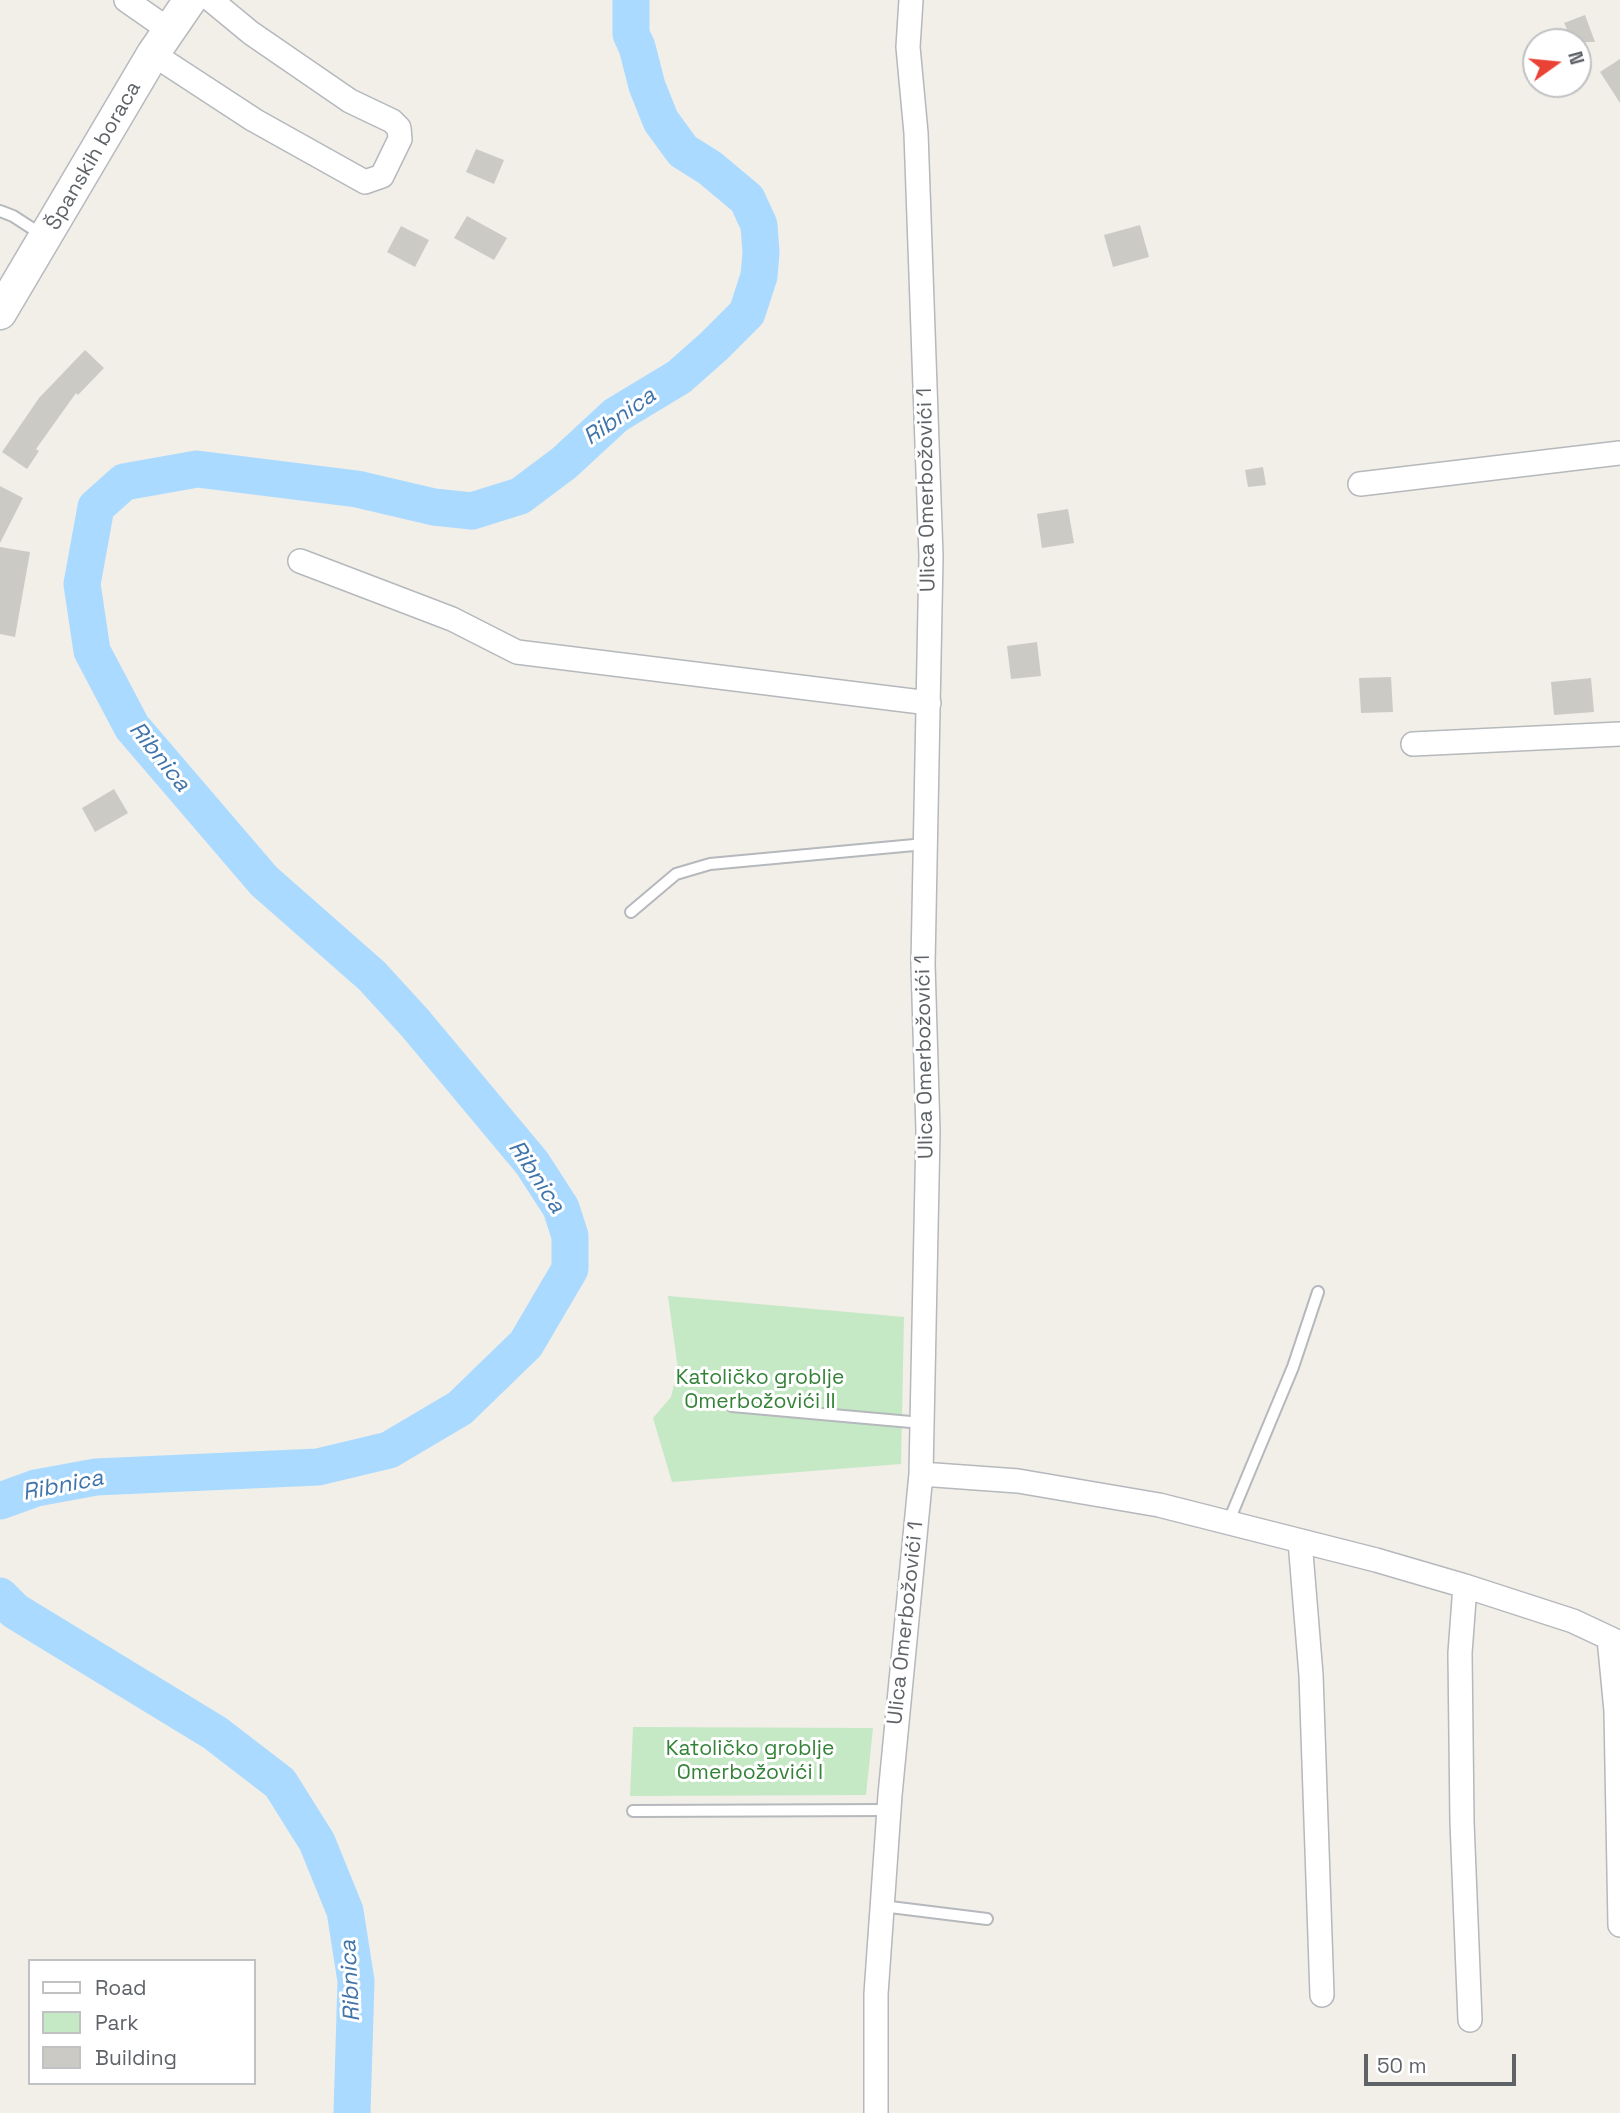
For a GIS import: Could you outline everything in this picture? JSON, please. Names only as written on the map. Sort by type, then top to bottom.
[{"type":"main road","name":"Španskih boraca","points":[[0,313],[161,42],[190,0]]},
{"type":"street","points":[[126,0],[161,42],[254,120],[365,182],[382,176],[400,139],[399,128],[391,121],[339,94],[251,33],[211,0]]},
{"type":"street","name":"Ulica Omerbožovići 1","points":[[876,2113],[876,1994],[888,1810],[921,1474],[928,1131],[923,964],[931,556],[916,133],[908,47],[911,0]]},
{"type":"street","points":[[1360,484],[1620,453]]},
{"type":"street","points":[[300,561],[452,619],[517,652],[929,703]]},
{"type":"street","points":[[1413,744],[1620,734]]},
{"type":"street","points":[[921,1474],[1018,1481],[1159,1505],[1376,1560],[1465,1586],[1573,1621],[1615,1641],[1620,1925]]},
{"type":"street","points":[[1300,1541],[1311,1675],[1322,1994]]},
{"type":"street","points":[[1465,1586],[1461,1621],[1462,1822],[1470,2020]]},
{"type":"lane","points":[[0,211],[47,237]]},
{"type":"lane","points":[[631,912],[676,874],[710,864],[926,844]]},
{"type":"lane","points":[[1228,1523],[1293,1367],[1318,1292]]},
{"type":"lane","points":[[732,1406],[922,1423]]},
{"type":"lane","points":[[633,1811],[888,1810]]},
{"type":"lane","points":[[882,1906],[987,1919]]},
{"type":"green space","name":"Katoličko groblje Omerbožovići II","points":[[668,1296],[904,1317],[901,1464],[672,1482],[653,1418],[671,1397],[678,1369]]},
{"type":"green space","name":"Katoličko groblje Omerbožovići I","points":[[633,1727],[873,1728],[866,1795],[630,1796]]},
{"type":"building","points":[[1585,15],[1590,28],[1566,28],[1564,23]]},
{"type":"building","points":[[1620,59],[1620,103],[1600,72]]},
{"type":"building","points":[[476,149],[504,160],[494,184],[466,172]]},
{"type":"building","points":[[467,216],[507,238],[494,260],[454,238]]},
{"type":"building","points":[[1140,225],[1149,257],[1113,267],[1104,235]]},
{"type":"building","points":[[401,226],[429,240],[415,267],[387,252]]},
{"type":"building","points":[[85,350],[104,368],[78,395],[76,393],[36,449],[39,451],[27,469],[2,452],[39,398]]},
{"type":"building","points":[[1263,467],[1266,485],[1248,487],[1245,470]]},
{"type":"building","points":[[0,486],[23,498],[0,543]]},
{"type":"building","points":[[1068,509],[1074,543],[1042,548],[1037,514]]},
{"type":"building","points":[[0,547],[30,552],[15,637],[0,634]]},
{"type":"building","points":[[1037,642],[1041,676],[1011,679],[1007,646]]},
{"type":"building","points":[[1391,677],[1393,712],[1361,713],[1359,678]]},
{"type":"building","points":[[1591,678],[1594,712],[1554,715],[1551,682]]},
{"type":"building","points":[[114,789],[128,813],[95,832],[82,808]]},
{"type":"waterway","name":"Ribnica","points":[[0,1501],[36,1488],[96,1477],[318,1467],[389,1450],[460,1408],[526,1344],[570,1269],[570,1236],[561,1208],[532,1163],[415,1023],[372,976],[264,881],[132,727],[92,651],[82,584],[96,507],[124,482],[197,469],[357,489],[434,507],[472,511],[520,496],[564,463],[616,415],[679,377],[747,313],[759,276],[759,225],[747,199],[710,168],[683,151],[661,121],[631,34],[631,0]]},
{"type":"waterway","name":"Ribnica","points":[[0,1596],[15,1611],[215,1733],[280,1783],[317,1842],[345,1911],[356,1981],[352,2113]]}]
